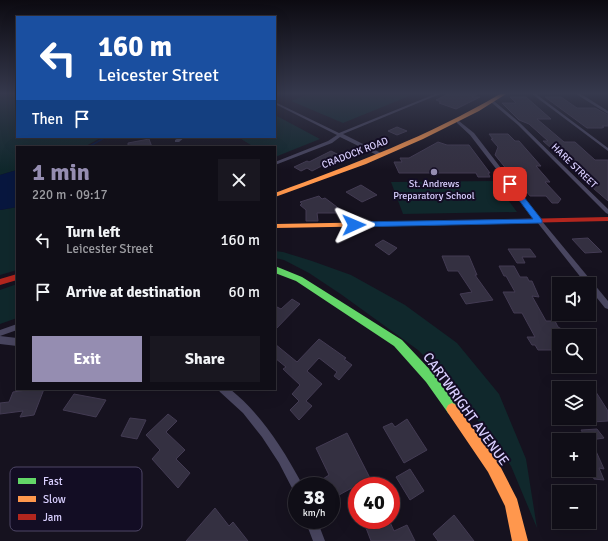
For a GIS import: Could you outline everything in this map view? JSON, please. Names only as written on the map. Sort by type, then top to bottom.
[{"type":"street","points":[[309,119],[381,155]]},
{"type":"street","points":[[276,164],[330,142],[340,134],[376,119]]},
{"type":"street","name":"CRADOCK ROAD","points":[[276,195],[381,155],[463,119]]},
{"type":"street","name":"HARE STREET","points":[[513,119],[608,212]]},
{"type":"street","points":[[567,119],[608,150]]},
{"type":"street","points":[[458,122],[472,134],[539,221],[608,306]]},
{"type":"street","points":[[177,141],[182,138]]},
{"type":"street","points":[[276,226],[608,219]]},
{"type":"street","name":"CARTWRIGHT AVENUE","points":[[276,268],[299,278],[330,298],[398,343],[414,359],[430,378],[493,467],[512,504],[520,541]]},
{"type":"street","points":[[0,282],[16,277]]},
{"type":"street","points":[[0,333],[16,328]]},
{"type":"street","points":[[0,340],[16,342]]},
{"type":"street","points":[[225,390],[251,415],[270,440],[292,477]]},
{"type":"street","points":[[314,529],[319,541]]},
{"type":"green space","points":[[0,119],[16,119],[16,138],[100,138],[86,146],[16,146],[16,170],[0,175]]},
{"type":"green space","points":[[276,119],[283,119],[320,139],[276,157],[276,146],[252,146],[240,138],[276,138]]},
{"type":"green space","points":[[334,119],[352,119],[343,123]]},
{"type":"green space","points":[[494,181],[517,212],[403,214],[391,182]]},
{"type":"green space","points":[[16,207],[16,270],[0,275],[0,210]]},
{"type":"green space","points":[[276,251],[312,261],[351,275],[405,305],[457,343],[499,394],[526,459],[537,528],[511,466],[449,381],[418,350],[342,295],[309,273],[284,260],[276,258]]},
{"type":"green space","points":[[16,284],[16,318],[0,324],[0,290]]},
{"type":"water","points":[[16,170],[16,207],[0,210],[0,175]]},
{"type":"building","points":[[537,119],[564,142],[575,142],[595,160],[608,160],[608,201],[586,182],[589,182],[581,174],[586,174],[564,154],[559,154],[543,141],[548,141],[529,124],[519,120]]},
{"type":"building","points":[[575,119],[608,119],[608,126],[602,126],[604,127],[602,128],[587,128]]},
{"type":"building","points":[[397,127],[407,131],[397,135],[388,131]]},
{"type":"building","points":[[489,134],[508,134],[515,141],[519,141],[541,166],[536,166],[550,182],[545,182],[561,199],[558,203],[552,203],[546,196],[530,196],[495,155],[498,147],[491,139],[493,139]]},
{"type":"building","points":[[149,139],[152,146],[128,146],[128,143]]},
{"type":"building","points":[[438,142],[447,145],[469,145],[490,173],[488,173],[490,177],[478,177],[476,173],[399,173],[394,162],[402,162],[400,158],[409,158]]},
{"type":"building","points":[[331,151],[341,156],[312,171],[307,168],[301,171],[294,167],[307,161],[309,162]]},
{"type":"building","points":[[361,185],[377,195],[362,202],[346,192]]},
{"type":"building","points":[[319,196],[322,199],[325,198],[337,207],[337,213],[317,213],[318,221],[306,221],[306,210],[300,205],[302,204],[300,202]]},
{"type":"building","points":[[588,238],[602,252],[585,253],[572,239]]},
{"type":"building","points":[[383,240],[397,248],[389,255],[375,245]]},
{"type":"building","points":[[508,249],[530,249],[536,257],[522,257],[525,263],[517,263]]},
{"type":"building","points":[[442,256],[469,256],[477,275],[475,275],[493,300],[466,304],[460,294],[472,292],[458,271],[448,271]]},
{"type":"building","points":[[499,266],[514,266],[520,277],[527,277],[529,281],[532,281],[539,297],[532,296],[546,321],[555,321],[558,327],[562,329],[552,329],[552,350],[538,350],[535,345],[532,345],[527,337],[535,337],[522,313],[514,313],[503,292],[515,292],[506,276],[504,276]]},
{"type":"building","points":[[292,299],[300,304],[276,329],[276,306],[281,309]]},
{"type":"building","points":[[319,339],[346,358],[344,359],[352,365],[339,380],[334,376],[337,372],[319,358],[307,371],[322,384],[306,401],[312,406],[299,420],[290,410],[299,401],[292,394],[300,385],[283,369],[286,367],[276,359],[276,345],[297,362]]},
{"type":"building","points":[[44,390],[34,415],[20,417],[23,411],[0,414],[0,403],[9,402],[13,392]]},
{"type":"building","points":[[596,392],[608,411],[608,421],[596,422]]},
{"type":"building","points":[[74,394],[106,400],[96,417],[63,410]]},
{"type":"building","points":[[168,414],[177,421],[166,432],[185,450],[176,459],[190,473],[178,488],[152,459],[160,450],[146,435]]},
{"type":"building","points":[[130,418],[146,420],[137,439],[121,436]]},
{"type":"building","points":[[407,419],[427,450],[404,463],[383,427],[392,423],[395,427]]},
{"type":"building","points":[[597,429],[604,438],[596,439],[596,433],[583,433],[581,430]]},
{"type":"building","points":[[347,433],[369,477],[348,477],[348,490],[340,494],[340,477],[326,477],[329,475],[316,448]]},
{"type":"building","points":[[596,451],[604,469],[599,468],[604,480],[594,479],[593,477],[596,477]]},
{"type":"building","points":[[410,469],[424,491],[410,500],[400,484],[400,477],[396,477]]},
{"type":"building","points":[[215,508],[229,526],[233,522],[248,541],[186,541]]},
{"type":"building","points":[[454,515],[474,541],[438,541],[433,534]]},
{"type":"building","points":[[407,525],[415,541],[371,541],[366,529],[393,529],[394,531]]},
{"type":"waterway","points":[[90,146],[104,138]]},
{"type":"traffic: fast","points":[[276,269],[299,279],[398,343],[430,378],[452,409]]},
{"type":"traffic: slow","points":[[276,195],[363,162],[421,138],[460,119]]},
{"type":"traffic: slow","points":[[276,226],[439,223]]},
{"type":"traffic: slow","points":[[452,409],[493,467],[512,504],[520,541]]},
{"type":"traffic: jam","points":[[439,223],[608,219]]},
{"type":"traffic: jam","points":[[0,282],[16,277]]},
{"type":"place","name":"St. Andrews Preparatory School","points":[[434,172]]},
{"type":"route","points":[[354,225],[539,221],[510,184]]}]
